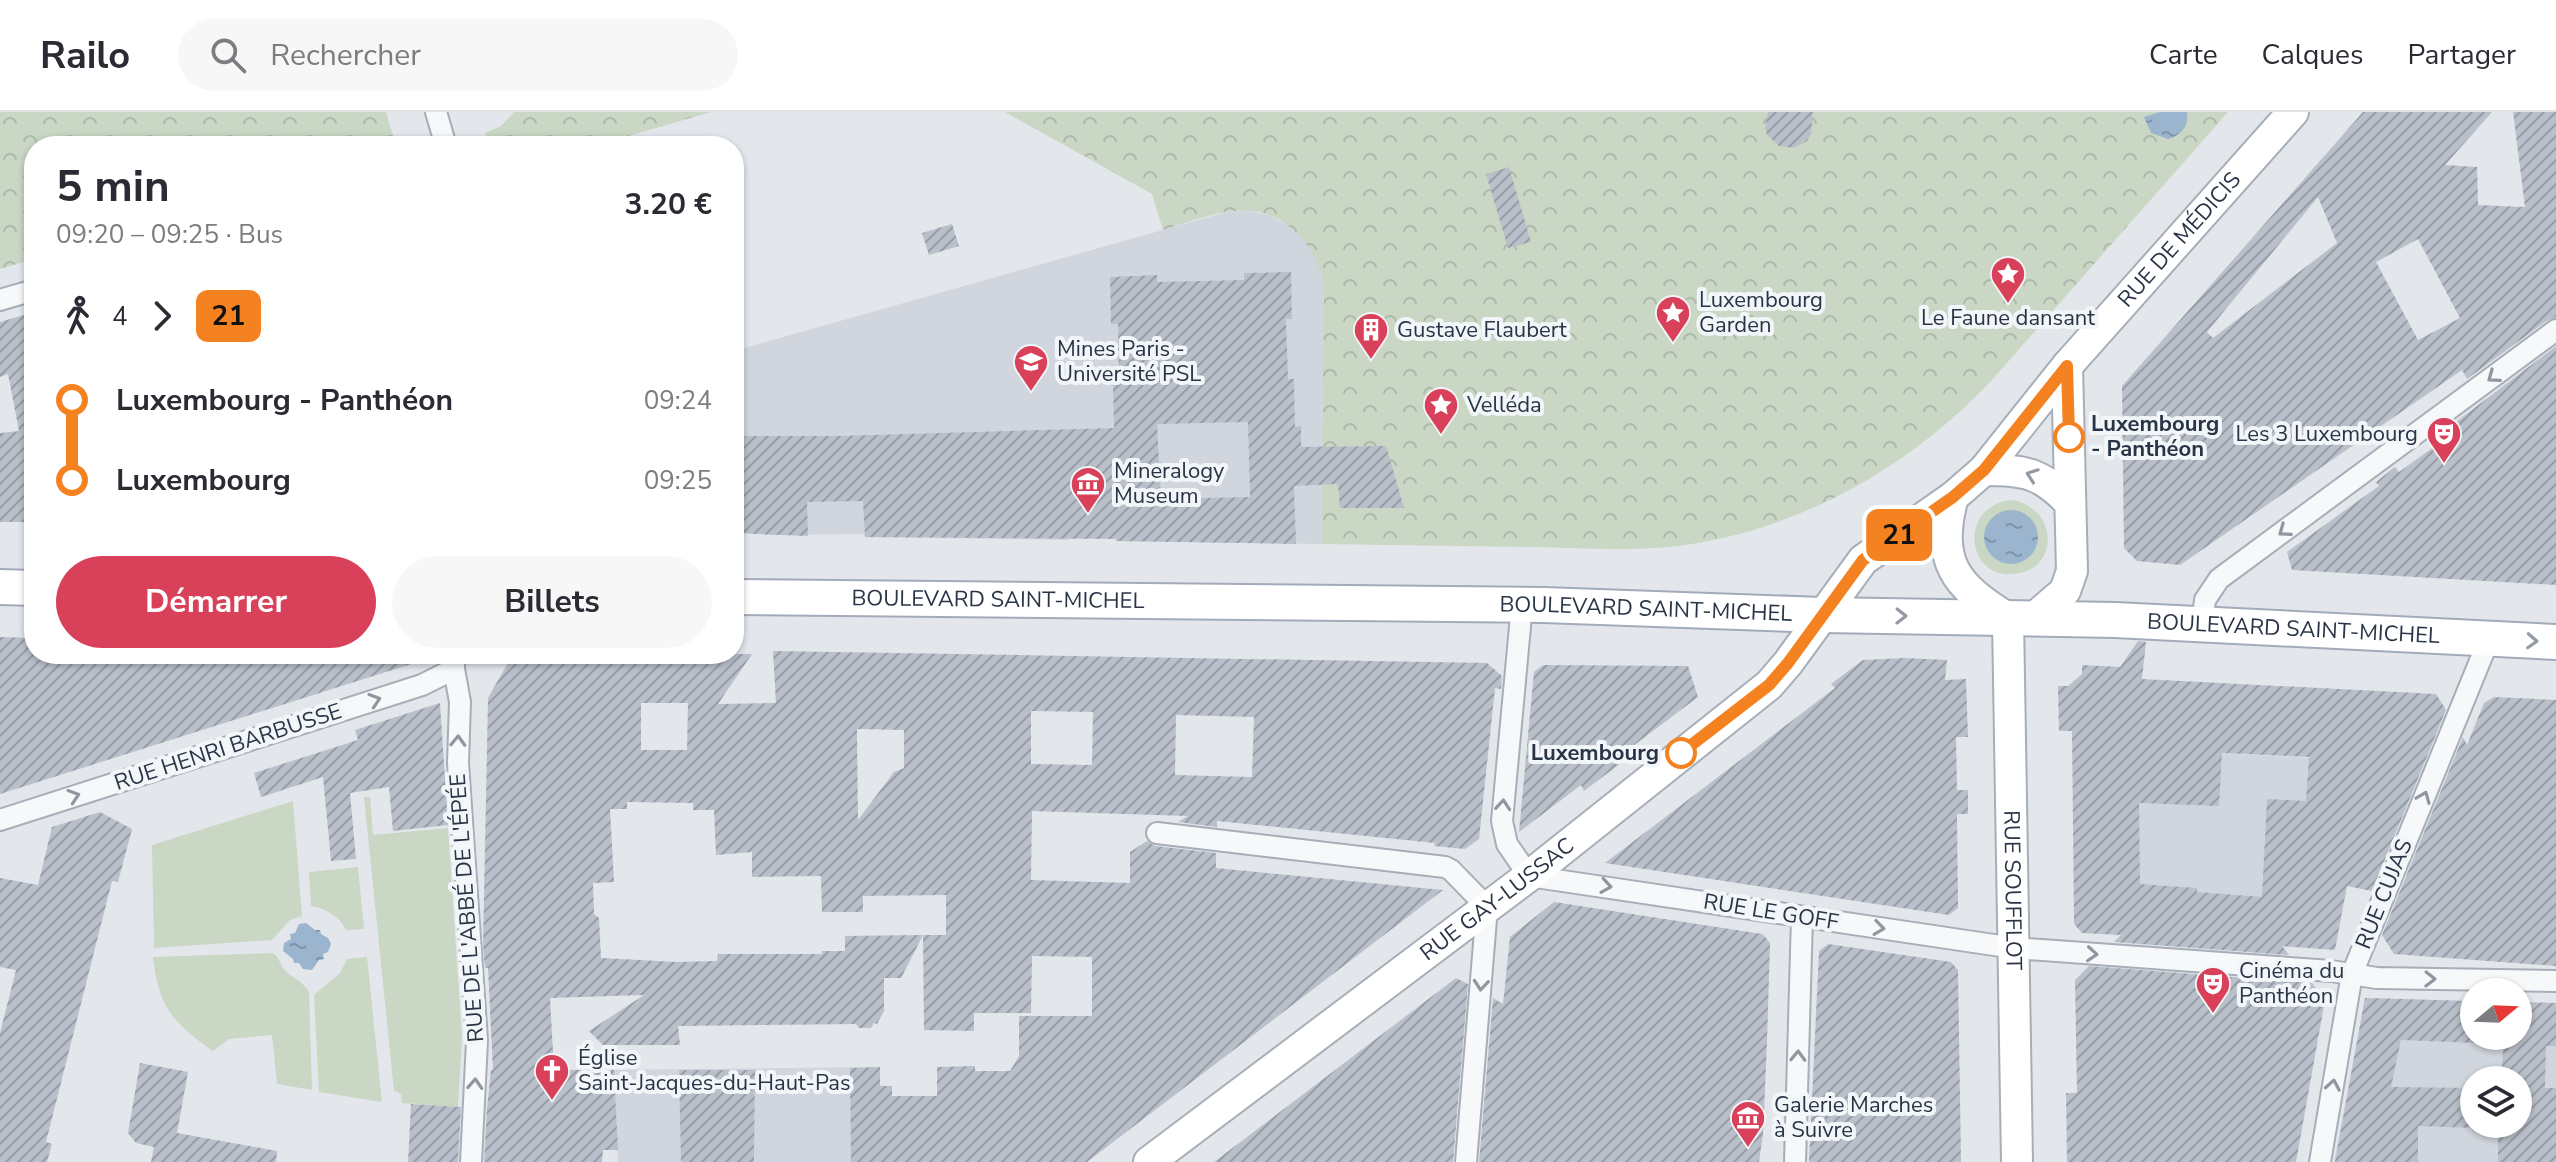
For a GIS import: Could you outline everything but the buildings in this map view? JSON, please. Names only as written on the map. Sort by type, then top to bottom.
[{"type":"main road","points":[[0,587],[24,588]]},
{"type":"main road","name":"BOULEVARD SAINT-MICHEL","points":[[744,597],[1522,605],[2115,620],[2556,642]]},
{"type":"street","points":[[436,112],[443,136]]},
{"type":"street","name":"RUE DE MÉDICIS","points":[[1984,470],[2067,366],[2293,112]]},
{"type":"street","points":[[0,300],[24,293]]},
{"type":"street","points":[[2202,626],[2205,600],[2219,579],[2556,330]]},
{"type":"street","points":[[2067,366],[2070,503],[2070,581],[2065,591],[2021,618],[1966,588],[1951,564],[1945,524],[1953,497],[1984,470],[2027,472],[2043,478],[2070,503]]},
{"type":"street","name":"RUE GAY-LUSSAC","points":[[1149,1162],[1529,876],[1769,685],[1863,560],[1953,497]]},
{"type":"street","points":[[1522,605],[1502,821],[1507,844],[1529,876]]},
{"type":"street","name":"RUE SOUFFLOT","points":[[2017,1162],[2014,948],[2021,618]]},
{"type":"street","name":"RUE CUJAS","points":[[2320,1162],[2352,974],[2489,639]]},
{"type":"street","name":"RUE HENRI BARBUSSE","points":[[0,820],[422,685],[451,664]]},
{"type":"street","name":"RUE DE L'ABBÉ DE L'ÉPÉE","points":[[454,664],[460,702],[458,763],[477,1041],[471,1162]]},
{"type":"street","points":[[1157,833],[1445,867],[1487,907],[1466,1162]]},
{"type":"street","name":"RUE LE GOFF","points":[[1529,876],[2014,948],[2377,978],[2556,981]]},
{"type":"street","points":[[1795,1162],[1802,917]]},
{"type":"shaded area","name":"Mines Paris - Université PSL","points":[[1242,210],[1269,215],[1294,229],[1311,248],[1322,271],[1321,544],[1116,541],[1115,538],[1074,537],[1068,540],[865,537],[863,534],[765,535],[744,490],[744,348]]},
{"type":"shaded area","points":[[2138,749],[2368,761],[2314,812],[2305,948],[2140,937]]},
{"type":"shaded area","points":[[2365,998],[2409,999],[2460,1028],[2460,1050],[2532,1050],[2532,1002],[2556,1003],[2556,1162],[2334,1162]]},
{"type":"shaded area","points":[[878,1067],[880,1085],[884,1086],[885,1162],[618,1162],[614,1070]]},
{"type":"green space","points":[[0,112],[386,112],[393,136],[24,136],[24,262],[0,269]]},
{"type":"green space","points":[[514,112],[711,112],[628,136],[486,136],[485,133],[501,126]]},
{"type":"green space","name":"Luxembourg Garden","points":[[1005,112],[2228,112],[1991,381],[1922,443],[1844,493],[1759,528],[1714,540],[1668,547],[1618,549],[1321,544],[1324,286],[1320,270],[1305,242],[1282,221],[1252,211],[1217,214],[1163,230],[1152,194]]},
{"type":"green space","points":[[2011,500],[2027,505],[2045,525],[2048,538],[2046,550],[2040,562],[2029,570],[2014,574],[1998,573],[1986,565],[1978,554],[1976,527],[1982,515],[1994,505]],"holes":[[[2037,530],[2035,548],[2028,556],[2012,564],[1994,558]]]},
{"type":"green space","points":[[364,797],[370,797],[373,835],[448,828],[462,1037],[458,1107],[402,1103],[401,1094],[394,1091]]},
{"type":"green space","points":[[293,801],[302,916],[290,920],[272,940],[154,948],[152,845]]},
{"type":"green space","points":[[358,867],[364,929],[346,930],[332,914],[311,906],[309,872]]},
{"type":"green space","points":[[273,953],[282,967],[309,992],[312,1090],[277,1084],[272,1035],[229,1039],[213,1051],[187,1031],[164,1001],[153,957]]},
{"type":"green space","points":[[367,957],[382,1102],[319,1092],[314,995],[340,973],[347,959]]},
{"type":"water","points":[[2160,112],[2187,112],[2184,129],[2168,139],[2151,133],[2144,117]]},
{"type":"water","points":[[2011,510],[2030,518],[2038,537],[2030,556],[2011,564],[1992,556],[1984,537],[1992,518]]},
{"type":"water","points":[[306,923],[320,930],[331,944],[328,952],[323,954],[324,959],[319,960],[312,970],[303,969],[283,951],[284,943],[291,939],[290,934],[295,933],[299,924]]},
{"type":"bus line","name":"21","points":[[1681,753],[1769,685],[1863,560],[1953,497],[1984,470],[2067,366],[2069,437]]},
{"type":"place","name":"Le Faune dansant","points":[[2008,305]]},
{"type":"place","name":"Luxembourg Garden","points":[[1673,344]]},
{"type":"place","name":"Gustave Flaubert","points":[[1371,361]]},
{"type":"place","name":"Mines Paris - Université PSL","points":[[1031,393]]},
{"type":"place","name":"Velléda","points":[[1441,436]]},
{"type":"place","name":"Luxembourg - Panthéon","points":[[2069,437]]},
{"type":"place","name":"Les 3 Luxembourg","points":[[2444,465]]},
{"type":"place","name":"Mineralogy Museum","points":[[1088,515]]},
{"type":"place","name":"Luxembourg","points":[[1681,753]]},
{"type":"place","name":"Cinéma du Panthéon","points":[[2213,1015]]},
{"type":"place","name":"Église Saint-Jacques-du-Haut-Pas","points":[[552,1102]]},
{"type":"place","name":"Galerie Marches à Suivre","points":[[1748,1149]]}]
